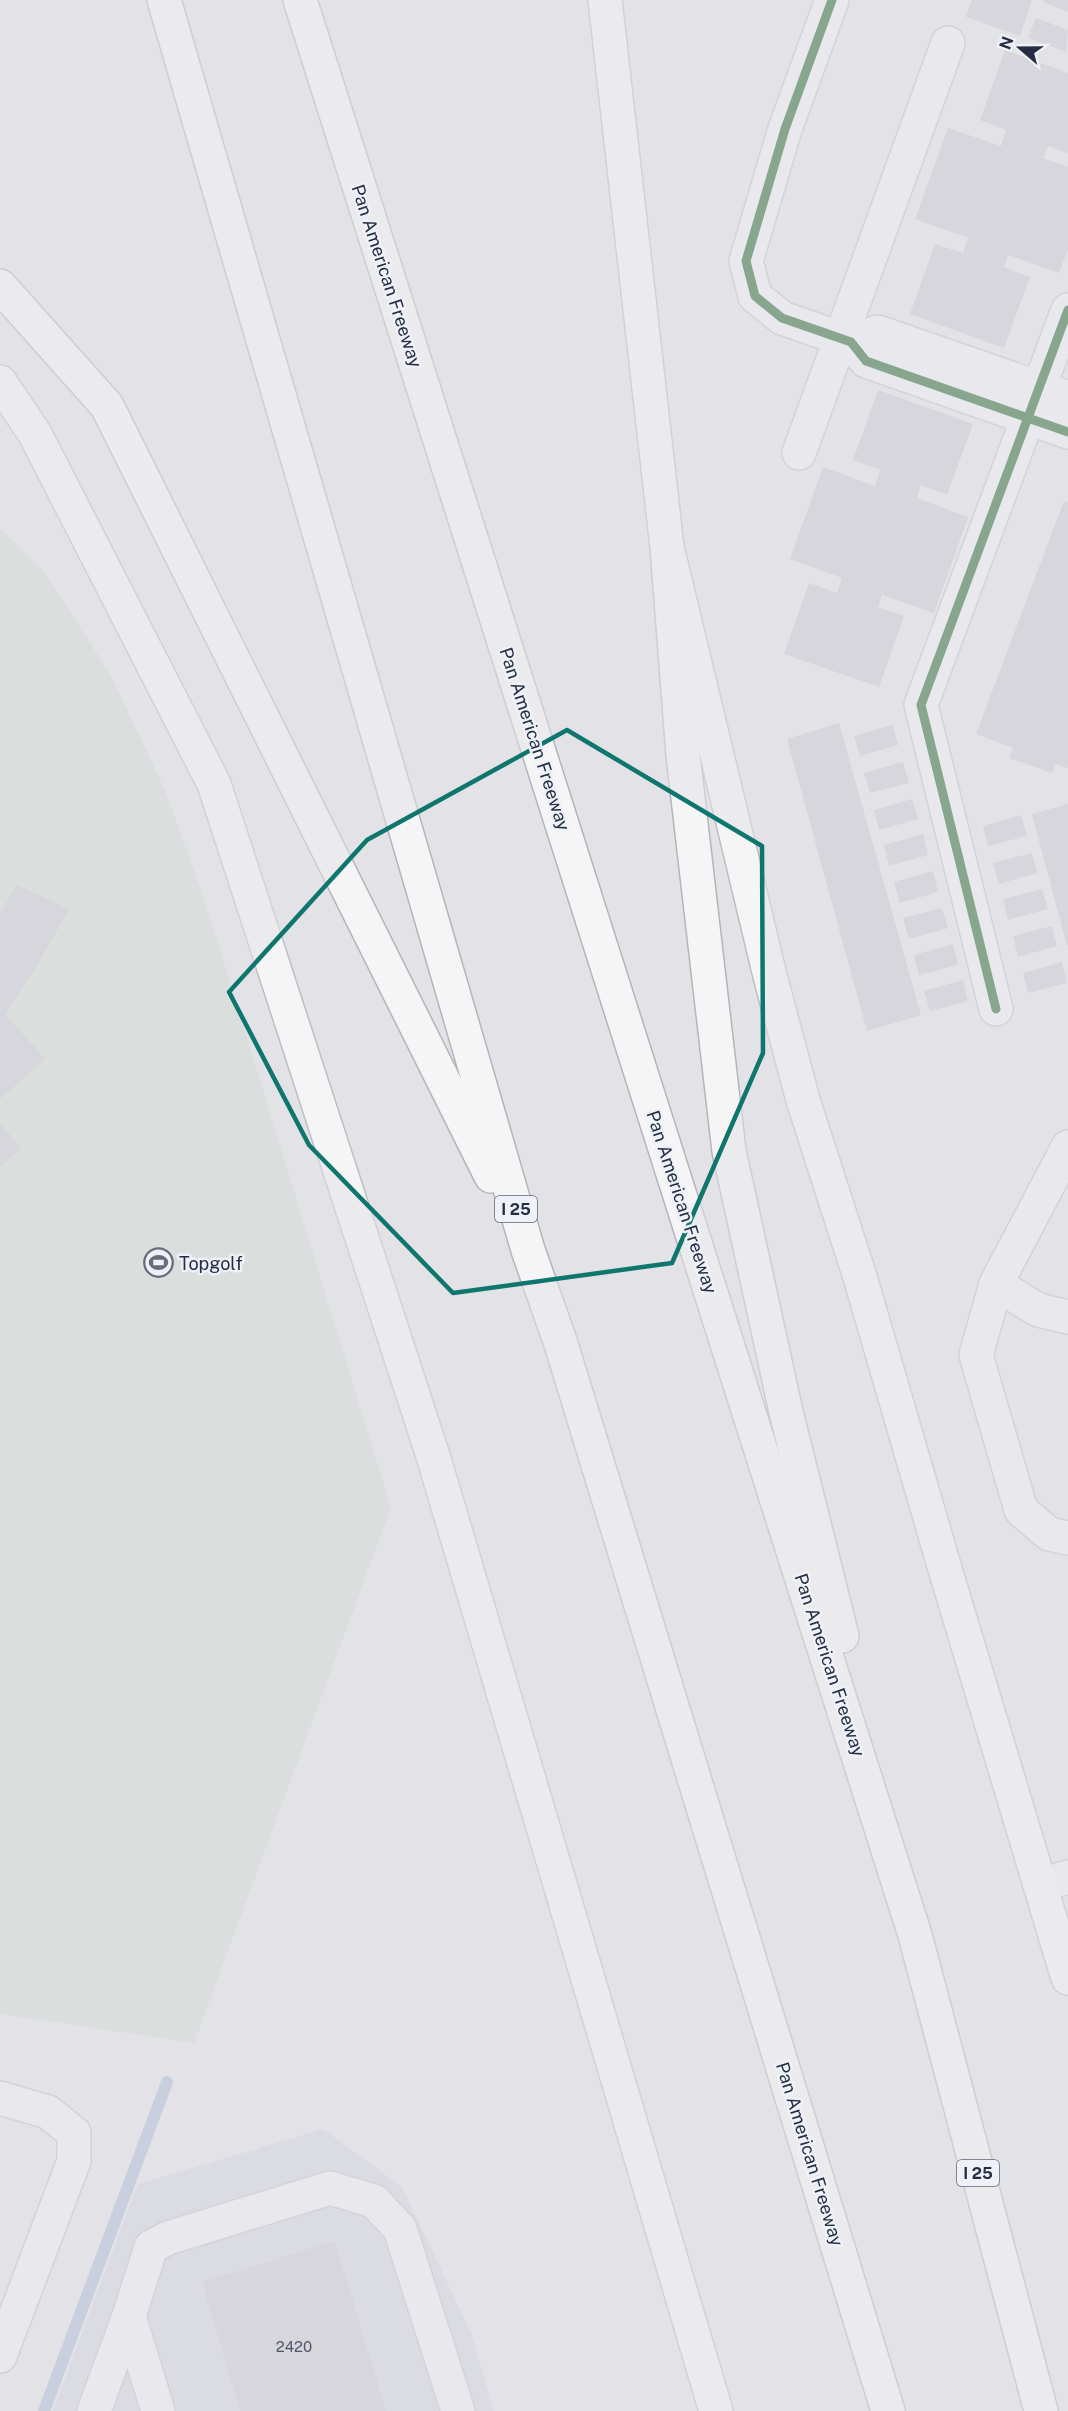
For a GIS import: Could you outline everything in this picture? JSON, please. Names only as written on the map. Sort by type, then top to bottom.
[{"type":"main road","name":"Pan American Freeway","points":[[164,0],[528,1250],[564,1355],[888,2411]]},
{"type":"main road","name":"Pan American Freeway","points":[[300,0],[915,1935],[1041,2411]]},
{"type":"main road","points":[[605,0],[666,547],[683,755],[729,1151],[786,1412],[915,1935]]},
{"type":"main road","points":[[0,286],[107,406],[528,1250]]},
{"type":"main road","points":[[0,382],[35,434],[214,784],[434,1459],[716,2411]]},
{"type":"main road","points":[[666,547],[770,976],[803,1100],[860,1277],[945,1569],[1054,1881],[1068,1977]]},
{"type":"street","points":[[832,0],[785,129],[746,261],[755,296],[782,318],[847,340],[878,332],[1044,402],[1068,432]]},
{"type":"street","points":[[799,453],[847,340],[948,43]]},
{"type":"street","points":[[996,1009],[921,705],[1044,402],[1068,310]]},
{"type":"street","points":[[1068,1147],[996,1284],[976,1355],[1021,1510],[1049,1534],[1068,1538]]},
{"type":"street","points":[[996,1284],[1038,1310],[1068,1317]]},
{"type":"street","points":[[0,2098],[48,2112],[74,2133],[74,2161],[0,2356]]},
{"type":"street","points":[[94,2411],[129,2316],[151,2247],[168,2238],[330,2188],[374,2201],[400,2229],[458,2411]]},
{"type":"street","points":[[129,2316],[158,2411]]},
{"type":"highlighted area","points":[[567,730],[762,846],[763,1053],[672,1263],[453,1293],[309,1145],[229,992],[367,840]]},
{"type":"shaded area","name":"Topgolf","points":[[0,528],[41,568],[109,672],[165,790],[206,904],[391,1508],[194,2043],[0,2014]]},
{"type":"shaded area","points":[[323,2129],[402,2187],[471,2333],[494,2411],[53,2411],[138,2184]]},
{"type":"building","points":[[972,0],[1032,0],[1020,36],[966,17]]},
{"type":"building","points":[[1043,0],[1068,0],[1068,12],[1043,2]]},
{"type":"building","points":[[1036,18],[1068,30],[1066,52],[1028,38]]},
{"type":"building","points":[[1005,50],[1068,73],[1068,153],[1048,146],[1043,158],[1068,167],[1068,249],[1059,273],[1008,255],[1004,267],[1030,277],[1004,348],[910,314],[935,244],[963,253],[968,238],[915,219],[948,128],[1001,146],[1006,130],[980,120]]},
{"type":"building","points":[[878,390],[973,424],[947,495],[921,485],[917,498],[968,517],[934,613],[882,595],[878,607],[904,616],[879,687],[784,654],[809,583],[837,593],[842,578],[790,559],[823,467],[875,486],[880,470],[853,460]]},
{"type":"building","points":[[1064,501],[1068,502],[1068,768],[1056,764],[1052,773],[1009,758],[1013,748],[976,734]]},
{"type":"building","points":[[839,723],[921,1015],[867,1031],[787,739]]},
{"type":"building","points":[[893,725],[898,745],[860,756],[854,736]]},
{"type":"building","points":[[903,762],[909,783],[870,793],[864,773]]},
{"type":"building","points":[[912,799],[918,819],[879,830],[874,810]]},
{"type":"building","points":[[1068,804],[1068,946],[1067,946],[1032,814]]},
{"type":"building","points":[[1021,815],[1027,836],[988,846],[983,826]]},
{"type":"building","points":[[923,834],[928,855],[889,866],[884,845]]},
{"type":"building","points":[[1032,853],[1037,873],[999,884],[993,863]]},
{"type":"building","points":[[933,871],[938,892],[900,903],[894,882]]},
{"type":"building","points":[[17,885],[69,909],[39,962],[5,1014],[45,1059],[0,1099],[0,913]]},
{"type":"building","points":[[1042,889],[1048,909],[1008,920],[1003,899]]},
{"type":"building","points":[[942,908],[948,928],[909,939],[903,918]]},
{"type":"building","points":[[1052,926],[1057,946],[1018,957],[1013,936]]},
{"type":"building","points":[[953,944],[958,965],[919,975],[914,955]]},
{"type":"building","points":[[1062,962],[1067,983],[1028,993],[1023,973]]},
{"type":"building","points":[[963,980],[968,1001],[930,1011],[924,991]]},
{"type":"building","points":[[0,1123],[21,1148],[0,1167]]},
{"type":"building","points":[[335,2241],[386,2411],[240,2411],[202,2282]]},
{"type":"waterway","points":[[44,2411],[167,2082]]},
{"type":"cycle path","points":[[832,0],[785,129],[746,261],[755,296],[782,318],[851,342],[866,361],[1068,432]]},
{"type":"cycle path","points":[[996,1009],[921,705],[1068,310]]},
{"type":"place","name":"Topgolf","points":[[158,1263]]}]
